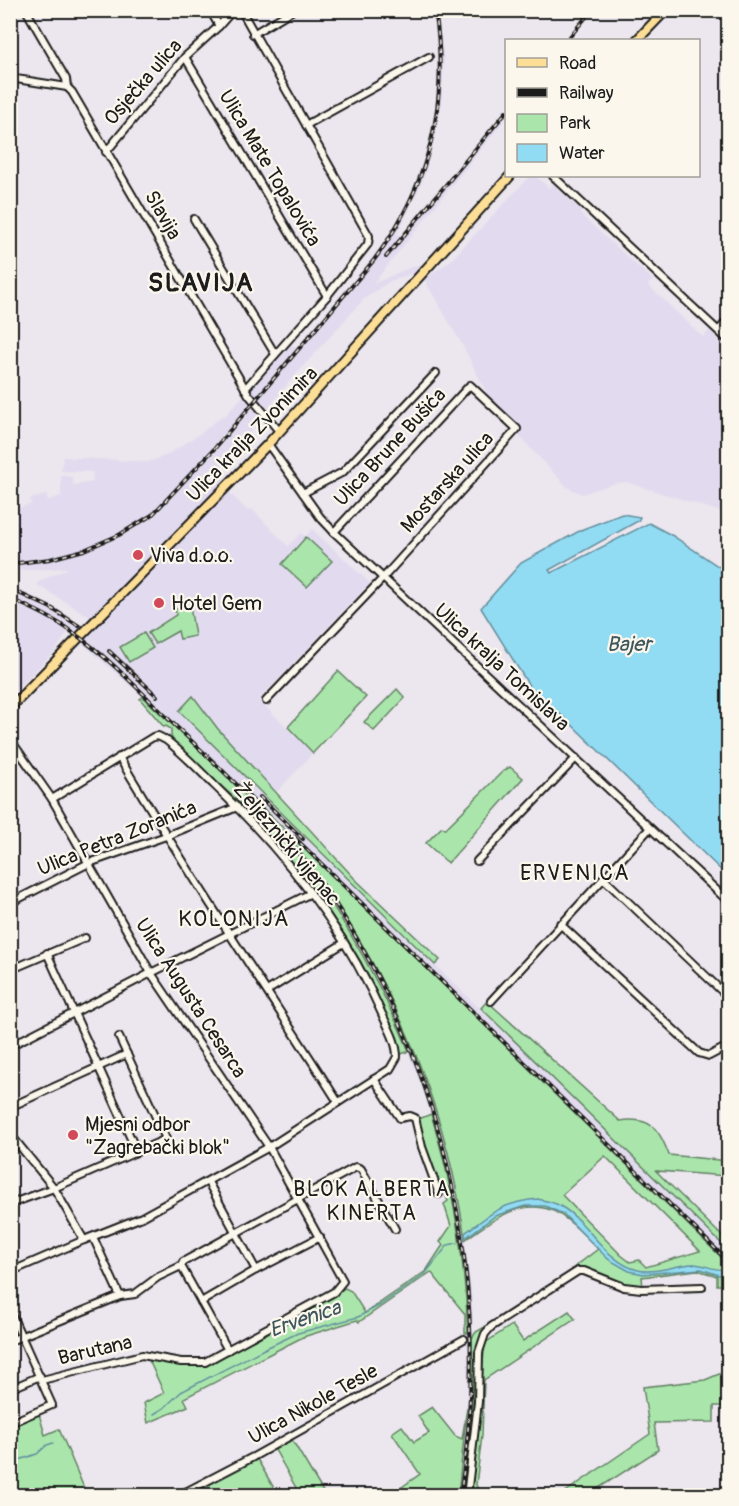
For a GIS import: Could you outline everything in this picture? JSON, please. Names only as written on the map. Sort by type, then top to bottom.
[{"type":"main road","points":[[638,39],[666,10]]},
{"type":"main road","name":"Ulica kralja Zvonimira","points":[[10,708],[268,444],[509,177]]},
{"type":"street","name":"Slavija","points":[[26,10],[66,79],[67,87],[245,389],[255,405],[279,432]]},
{"type":"street","points":[[210,10],[219,26]]},
{"type":"street","name":"Osječka ulica","points":[[106,152],[184,57],[219,26],[232,10]]},
{"type":"street","points":[[241,10],[369,236],[368,244],[327,296],[245,389]]},
{"type":"street","points":[[253,34],[293,10]]},
{"type":"street","name":"Ulica Mate Topalovića","points":[[184,57],[327,296]]},
{"type":"street","points":[[306,125],[429,57]]},
{"type":"street","points":[[10,78],[67,87]]},
{"type":"street","points":[[553,177],[729,340]]},
{"type":"street","points":[[194,219],[275,354]]},
{"type":"street","points":[[719,330],[729,320]]},
{"type":"street","points":[[303,493],[343,472],[436,373]]},
{"type":"street","name":"Ulica Brune Bušića","points":[[334,532],[470,385]]},
{"type":"street","name":"Mostarska ulica","points":[[383,578],[517,429],[470,385]]},
{"type":"street","name":"Ulica kralja Tomislava","points":[[268,444],[334,532],[649,829],[729,901]]},
{"type":"street","points":[[266,701],[383,578]]},
{"type":"street","name":"Željeznički vijenac","points":[[119,757],[153,737],[158,736],[172,745],[237,807],[311,893],[344,943],[374,995],[392,1037],[397,1057],[390,1069],[374,1079]]},
{"type":"street","name":"Ulica Augusta Cesarca","points":[[10,739],[52,799],[151,973],[269,1147],[342,1275]]},
{"type":"street","points":[[52,799],[119,757],[166,836],[338,1102]]},
{"type":"street","points":[[477,861],[576,758]]},
{"type":"street","name":"Ulica Petra Zoranića","points":[[10,903],[89,863],[166,836],[237,807]]},
{"type":"street","points":[[491,1001],[649,829]]},
{"type":"street","points":[[603,878],[729,997]]},
{"type":"street","points":[[10,1046],[311,893]]},
{"type":"street","points":[[561,924],[699,1053],[709,1056],[729,1046]]},
{"type":"street","points":[[10,970],[85,938]]},
{"type":"street","points":[[267,991],[344,943]]},
{"type":"street","points":[[47,953],[137,1152]]},
{"type":"street","points":[[10,1204],[54,1188],[166,1139],[119,1036]]},
{"type":"street","points":[[10,1107],[128,1054]]},
{"type":"street","points":[[10,1272],[142,1217],[269,1147],[374,1079],[400,1118],[410,1116],[415,1118],[439,1194]]},
{"type":"street","points":[[10,1134],[54,1188],[84,1240]]},
{"type":"street","points":[[10,1341],[120,1296],[135,1294],[158,1277],[181,1266],[183,1262],[356,1167],[361,1169],[395,1229]]},
{"type":"street","points":[[208,1182],[256,1270]]},
{"type":"street","points":[[93,1237],[120,1296]]},
{"type":"street","points":[[201,1302],[320,1237]]},
{"type":"street","points":[[181,1266],[228,1350]]},
{"type":"street","points":[[468,1496],[478,1402],[479,1352],[485,1334],[491,1327],[578,1270],[624,1287],[641,1289],[702,1287]]},
{"type":"street","name":"Barutana","points":[[10,1389],[41,1378],[142,1355],[194,1364],[205,1362],[334,1292],[342,1284],[342,1275]]},
{"type":"street","points":[[10,1311],[52,1405],[10,1423]]},
{"type":"street","name":"Ulica Nikole Tesle","points":[[177,1496],[253,1457],[464,1339]]},
{"type":"shaded area","points":[[433,11],[437,11],[444,61],[441,107],[422,182],[397,234],[401,236],[505,110],[505,119],[373,284],[418,265],[420,271],[390,281],[363,300],[289,382],[217,473],[224,479],[220,483],[248,511],[251,508],[288,546],[301,533],[305,537],[312,529],[370,583],[259,700],[313,753],[276,793],[218,729],[193,697],[179,711],[353,885],[728,1250],[728,1264],[263,809],[319,878],[365,948],[397,1011],[417,1058],[445,1142],[463,1227],[472,1300],[474,1374],[463,1495],[458,1495],[467,1422],[468,1350],[465,1283],[459,1227],[441,1147],[423,1090],[389,1004],[366,958],[316,880],[264,815],[143,697],[75,637],[68,632],[55,651],[11,695],[11,586],[52,606],[84,627],[92,618],[37,585],[40,581],[68,568],[11,571],[11,510],[31,504],[30,499],[46,495],[48,500],[61,496],[61,475],[72,477],[74,485],[93,482],[92,472],[61,471],[63,457],[148,462],[167,455],[201,433],[223,415],[225,416],[290,343],[296,348],[366,266],[392,231],[404,209],[418,179],[430,140],[435,115],[438,58]]},
{"type":"shaded area","points":[[529,177],[537,177],[549,188],[553,184],[582,211],[580,214],[653,280],[648,285],[703,337],[712,327],[728,343],[728,514],[626,482],[582,494],[567,487],[518,435],[519,427],[488,396],[464,348],[424,279],[449,262]]},
{"type":"green space","points":[[306,537],[332,561],[307,587],[282,564]]},
{"type":"green space","points":[[190,606],[195,636],[180,639],[178,631],[155,644],[148,633],[176,615],[175,609]]},
{"type":"green space","points":[[144,633],[153,648],[129,662],[120,647]]},
{"type":"green space","points":[[338,671],[366,697],[313,753],[288,727]]},
{"type":"green space","points":[[397,689],[405,698],[374,731],[364,722]]},
{"type":"green space","points":[[193,696],[218,729],[355,879],[440,960],[435,965],[179,711]]},
{"type":"green space","points":[[143,697],[252,801],[300,858],[342,919],[378,984],[409,1051],[399,1055],[384,1012],[371,985],[270,839],[241,804],[174,742],[171,729],[164,727],[140,699]]},
{"type":"green space","points":[[510,767],[523,778],[448,863],[426,843],[442,827],[445,829],[503,771]]},
{"type":"green space","points":[[263,808],[728,1264],[728,1285],[717,1285],[717,1276],[697,1270],[642,1277],[643,1288],[573,1271],[572,1269],[598,1249],[570,1222],[547,1209],[521,1208],[509,1212],[465,1240],[458,1195],[435,1107],[401,1021],[359,940],[335,901]],"holes":[[[605,1156],[700,1251],[646,1267],[639,1260],[630,1262],[562,1195]]]},
{"type":"green space","points":[[487,1001],[620,1121],[640,1121],[653,1127],[662,1138],[669,1155],[728,1161],[728,1176],[656,1171],[728,1242],[728,1250],[481,1008]]},
{"type":"green space","points":[[431,1114],[446,1168],[457,1222],[468,1333],[465,1333],[465,1314],[431,1272],[359,1322],[357,1320],[303,1337],[184,1398],[188,1406],[148,1423],[144,1403],[164,1393],[148,1358],[193,1366],[207,1364],[345,1288],[351,1291],[365,1313],[426,1271],[443,1245],[440,1242],[451,1226],[444,1204],[448,1201],[428,1156],[419,1119]]},
{"type":"green space","points":[[569,1311],[575,1319],[484,1380],[482,1435],[476,1485],[481,1495],[469,1496],[485,1343],[512,1325],[523,1341]]},
{"type":"green space","points":[[490,1324],[482,1336],[466,1495],[463,1496],[472,1404],[472,1338],[476,1332]]},
{"type":"green space","points":[[728,1372],[728,1413],[724,1413],[723,1406],[714,1406],[714,1422],[654,1423],[658,1450],[588,1495],[561,1495],[650,1434],[643,1387],[705,1380]]},
{"type":"green space","points":[[432,1407],[455,1436],[462,1439],[467,1408],[458,1495],[394,1495],[420,1474],[392,1433],[402,1426],[414,1442],[429,1433],[418,1416]]},
{"type":"green space","points":[[39,1414],[45,1435],[59,1429],[87,1495],[11,1495],[10,1426]]},
{"type":"green space","points":[[291,1438],[325,1495],[300,1495],[274,1448]]},
{"type":"green space","points":[[257,1459],[278,1495],[186,1495]]},
{"type":"water","name":"Bajer","points":[[622,514],[640,517],[638,521],[549,570],[551,573],[649,523],[673,536],[728,573],[728,877],[566,719],[533,692],[481,608],[521,563],[583,529]]},
{"type":"water","points":[[538,1199],[560,1206],[570,1213],[607,1251],[627,1266],[651,1271],[697,1264],[728,1269],[728,1275],[719,1275],[701,1269],[643,1274],[629,1271],[608,1259],[563,1214],[545,1206],[525,1206],[495,1216],[465,1238],[465,1233],[498,1210],[516,1203]]},
{"type":"waterway","name":"Ervenica","points":[[154,1414],[181,1392],[264,1349],[298,1333],[358,1317],[380,1305],[425,1274],[448,1245],[457,1243]]},
{"type":"waterway","name":"Ervenica","points":[[10,1463],[37,1454],[53,1443]]},
{"type":"railway","points":[[10,564],[50,559],[84,550],[119,535],[152,515],[215,448],[374,260],[393,232],[409,202],[422,172],[431,142],[440,78],[435,10]]},
{"type":"railway","points":[[568,39],[592,10]]},
{"type":"railway","points":[[386,257],[505,113]]},
{"type":"railway","points":[[10,589],[51,608],[79,626]]},
{"type":"railway","points":[[10,599],[57,622],[102,655],[269,818],[315,874],[359,943],[397,1016],[426,1092],[449,1171],[463,1251],[470,1332],[469,1414],[460,1496]]},
{"type":"railway","points":[[109,651],[157,696]]},
{"type":"railway","points":[[260,797],[303,839]]},
{"type":"railway","points":[[294,837],[728,1261]]},
{"type":"place","name":"Viva d.o.o.","points":[[138,555]]},
{"type":"place","name":"Hotel Gem","points":[[159,603]]},
{"type":"place","name":"Mjesni odbor \"Zagrebački blok\"","points":[[73,1135]]},
{"type":"district","name":"SLAVIJA","points":[[201,283]]},
{"type":"district","name":"ERVENICA","points":[[575,873]]},
{"type":"district","name":"KOLONIJA","points":[[234,919]]},
{"type":"district","name":"BLOK ALBERTA KINERTA","points":[[372,1201]]}]
